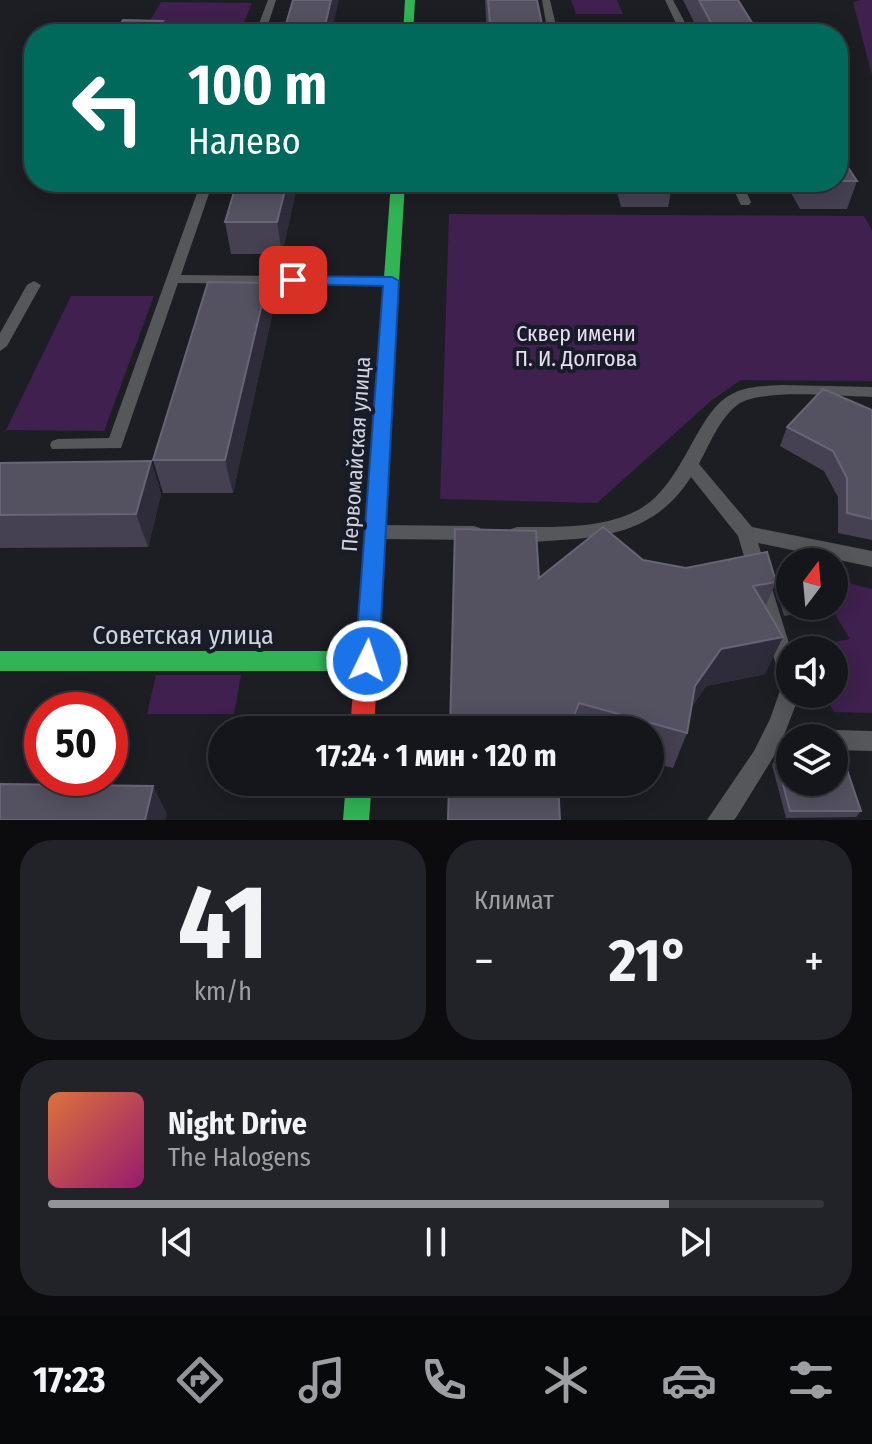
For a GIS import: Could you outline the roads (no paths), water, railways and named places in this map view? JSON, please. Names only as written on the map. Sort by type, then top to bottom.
[{"type":"main road","points":[[409,24],[410,0]]},
{"type":"main road","name":"Первомайская улица","points":[[363,716],[397,192]]},
{"type":"main road","name":"Советская улица","points":[[0,661],[367,661]]},
{"type":"main road","points":[[356,820],[358,796]]},
{"type":"lane","points":[[264,24],[272,0]]},
{"type":"lane","points":[[546,0],[551,24]]},
{"type":"lane","points":[[669,0],[681,24]]},
{"type":"lane","points":[[58,445],[115,444],[204,192]]},
{"type":"lane","points":[[740,192],[745,202]]},
{"type":"lane","points":[[174,279],[392,281]]},
{"type":"lane","points":[[0,346],[34,285]]},
{"type":"lane","points":[[375,532],[497,534],[576,531],[634,519],[661,503],[690,465],[723,408],[741,395],[764,392],[872,392]]},
{"type":"lane","points":[[690,465],[746,533],[777,636]]},
{"type":"lane","points":[[746,533],[872,559]]},
{"type":"lane","points":[[848,740],[872,741]]},
{"type":"lane","points":[[719,820],[776,744]]},
{"type":"park label","name":"Сквер имени П. И. Долгова","points":[[576,346]]}]
